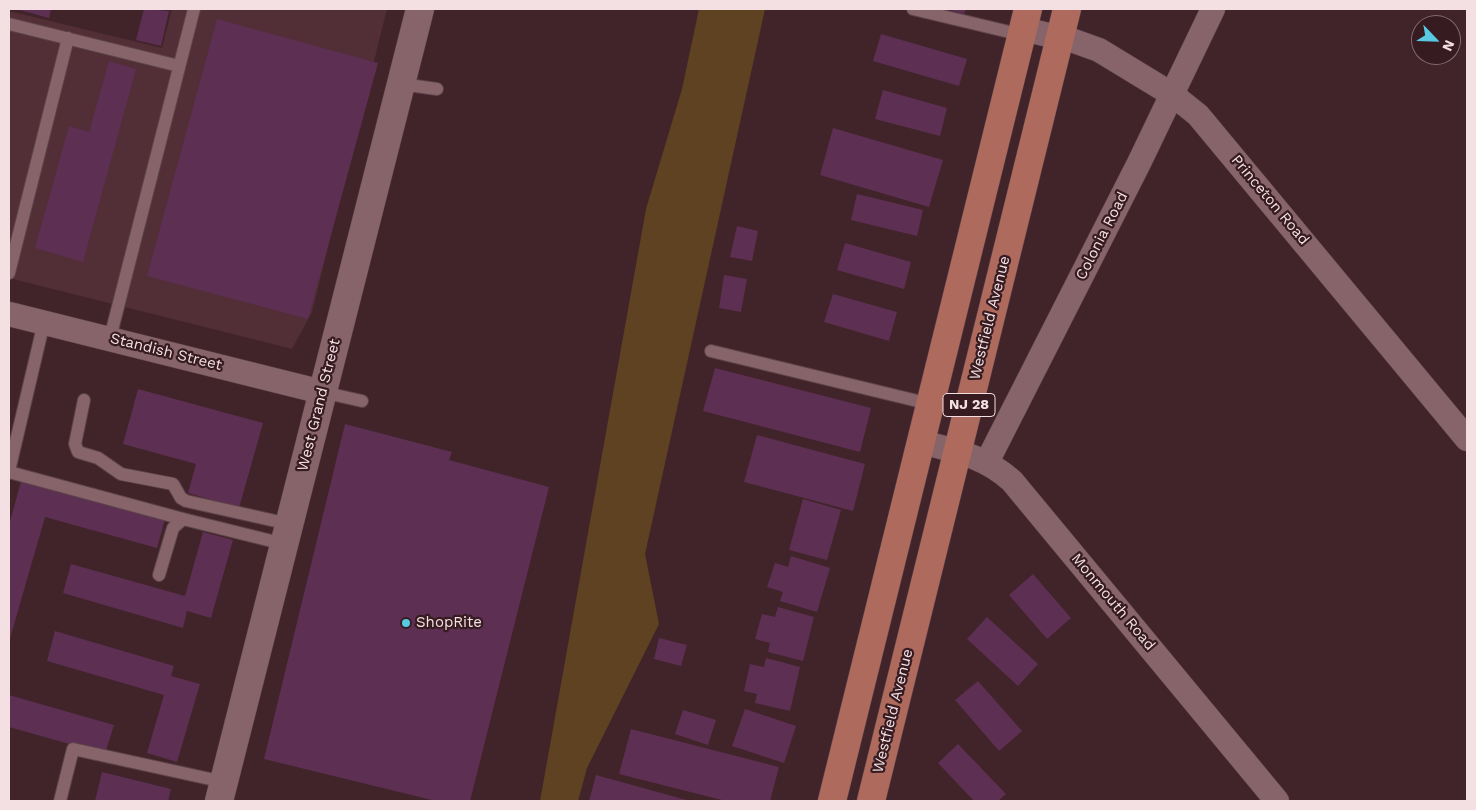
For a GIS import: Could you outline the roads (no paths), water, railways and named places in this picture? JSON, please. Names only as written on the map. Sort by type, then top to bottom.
[{"type":"main road","name":"Westfield Avenue","points":[[870,801],[1067,9]]},
{"type":"main road","name":"NJ 28","points":[[832,801],[1024,24]]},
{"type":"street","name":"West Grand Street","points":[[221,796],[420,9]]},
{"type":"street","name":"Colonia Road","points":[[987,462],[1173,95],[1213,9]]},
{"type":"street","name":"Princeton Road","points":[[1024,24],[1099,50],[1173,95],[1210,128],[1467,439]]},
{"type":"street","name":"Standish Street","points":[[9,314],[322,392]]},
{"type":"street","name":"Monmouth Road","points":[[921,442],[987,462],[1012,481],[1277,801]]},
{"type":"lane","points":[[110,338],[194,9]]},
{"type":"lane","points":[[913,9],[1024,24]]},
{"type":"lane","points":[[9,24],[179,66]]},
{"type":"lane","points":[[10,272],[68,38]]},
{"type":"lane","points":[[401,84],[437,89]]},
{"type":"lane","points":[[44,322],[9,472],[183,519],[287,534]]},
{"type":"lane","points":[[711,351],[930,404]]},
{"type":"lane","points":[[322,392],[362,401]]},
{"type":"lane","points":[[84,400],[75,444],[78,452],[98,458],[122,474],[173,484],[181,498],[186,501],[287,534]]},
{"type":"lane","points":[[159,574],[173,528],[183,519]]},
{"type":"lane","points":[[60,801],[73,749],[221,796]]},
{"type":"place","name":"ShopRite","points":[[406,623]]}]
